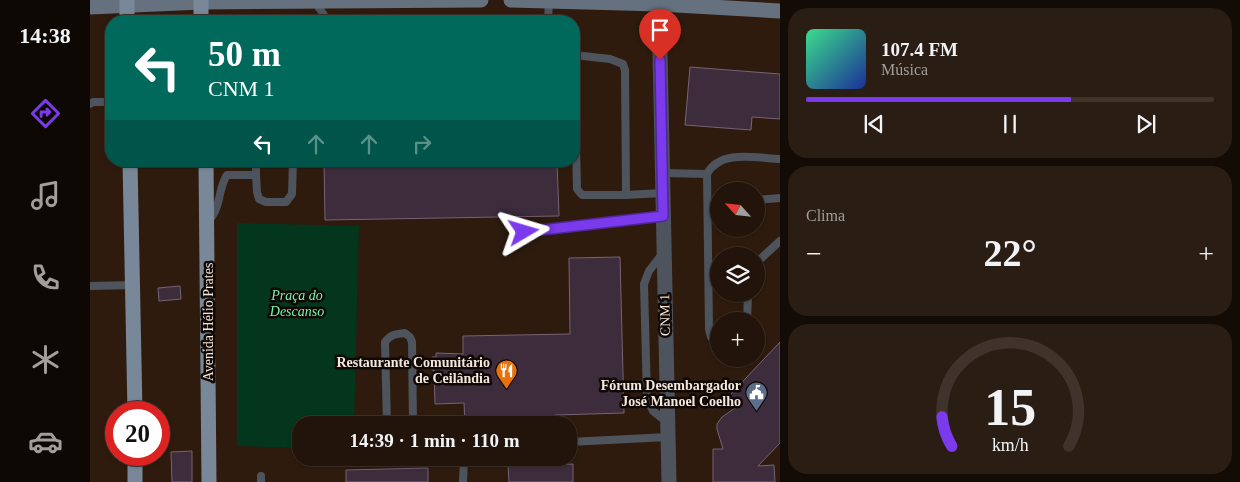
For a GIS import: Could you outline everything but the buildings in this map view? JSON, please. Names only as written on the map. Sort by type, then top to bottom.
[{"type":"main road","points":[[90,7],[127,3],[201,1],[481,0]]},
{"type":"main road","points":[[511,0],[659,4],[780,11]]},
{"type":"main road","points":[[201,1],[201,15]]},
{"type":"main road","points":[[130,167],[135,401]]},
{"type":"main road","name":"Avenida Hélio Prates","points":[[206,167],[209,482]]},
{"type":"main road","points":[[135,466],[135,482]]},
{"type":"street","name":"CNM 1","points":[[659,4],[669,482]]},
{"type":"lane","points":[[315,2],[324,15]]},
{"type":"lane","points":[[548,15],[549,2]]},
{"type":"lane","points":[[580,56],[610,58],[623,64],[625,70],[626,196]]},
{"type":"lane","points":[[90,104],[93,102],[105,102]]},
{"type":"lane","points":[[710,332],[707,174],[713,165],[724,159],[734,157],[780,159]]},
{"type":"lane","points":[[256,167],[257,192],[259,199],[266,202],[286,202],[292,194],[293,167]]},
{"type":"lane","points":[[577,167],[577,189],[582,195],[626,196],[662,193]]},
{"type":"lane","points":[[662,173],[707,174]]},
{"type":"lane","points":[[207,222],[217,210],[223,181],[228,175],[256,175]]},
{"type":"lane","points":[[765,199],[780,198]]},
{"type":"lane","points":[[524,232],[663,216]]},
{"type":"lane","points":[[765,255],[780,241]]},
{"type":"lane","points":[[90,286],[133,285]]},
{"type":"lane","points":[[387,416],[385,342],[389,336],[405,333],[412,342],[413,416]]},
{"type":"lane","points":[[577,441],[667,429]]},
{"type":"lane","points":[[463,482],[464,466]]},
{"type":"green space","name":"Praça do Descanso","points":[[237,223],[359,226],[354,416],[292,416],[292,448],[237,446]]},
{"type":"place","name":"Restaurante Comunitário de Ceilândia","points":[[506,389]]},
{"type":"place","name":"Fórum Desembargador José Manoel Coelho","points":[[757,412]]},
{"type":"route","points":[[524,232],[663,216],[660,60]]}]
